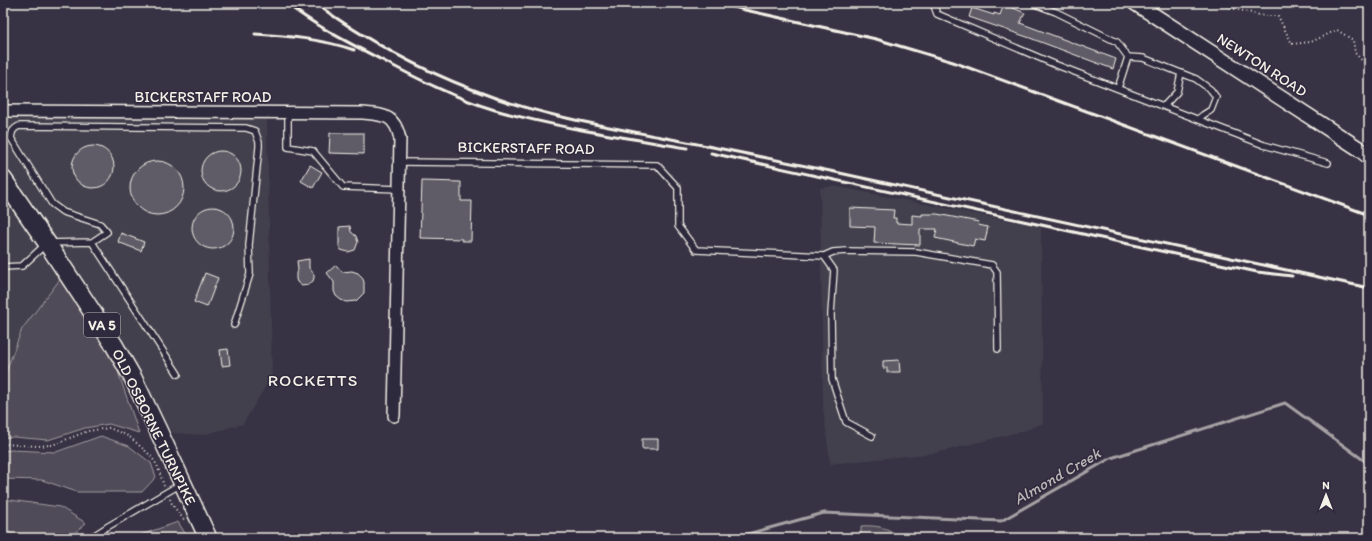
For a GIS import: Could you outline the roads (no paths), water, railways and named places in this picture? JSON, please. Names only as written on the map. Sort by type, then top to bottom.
[{"type":"main road","name":"OLD OSBORNE TURNPIKE","points":[[3,179],[118,351],[146,404],[208,538]]},
{"type":"street","name":"NEWTON ROAD","points":[[1135,3],[1358,148],[1369,157]]},
{"type":"street","name":"BICKERSTAFF ROAD","points":[[3,111],[382,114],[394,122],[398,131],[400,139],[400,162]]},
{"type":"street","points":[[394,416],[400,162]]},
{"type":"lane","points":[[933,3],[937,14],[1054,64],[1264,145],[1328,163]]},
{"type":"lane","points":[[1032,3],[1056,12],[1117,42],[1128,57],[1143,58],[1196,79],[1211,90],[1216,97],[1211,110],[1203,114],[1198,119]]},
{"type":"lane","points":[[1118,88],[1128,57]]},
{"type":"lane","points":[[1164,106],[1177,92],[1181,73]]},
{"type":"lane","points":[[288,113],[288,147],[313,151],[343,187],[399,189]]},
{"type":"lane","points":[[3,267],[22,266],[47,243],[92,242],[107,232],[100,224],[63,212],[52,204],[11,138],[14,128],[19,126],[246,128],[254,131],[258,142],[258,147],[249,246],[250,274],[234,326]]},
{"type":"lane","name":"BICKERSTAFF ROAD","points":[[400,162],[656,165],[678,188],[678,226],[696,250],[824,256]]},
{"type":"lane","points":[[92,242],[178,374]]},
{"type":"lane","points":[[872,436],[846,422],[832,379],[834,270],[824,256],[833,252],[847,251],[916,252],[992,264],[997,272],[998,349]]},
{"type":"lane","points":[[90,538],[167,493],[182,482]]},
{"type":"waterway","name":"Almond Creek","points":[[733,538],[824,513],[1001,521],[1111,458],[1285,403],[1369,464]]},
{"type":"railway","points":[[286,3],[332,34],[437,88],[466,100],[495,110],[567,127],[687,148]]},
{"type":"railway","points":[[315,3],[352,29],[392,52],[432,72],[474,90],[520,106],[590,123],[835,172],[1369,288]]},
{"type":"railway","points":[[720,3],[876,39],[953,62],[1369,215]]},
{"type":"railway","points":[[255,34],[317,41],[354,50]]},
{"type":"railway","points":[[711,153],[1257,272],[1292,276]]},
{"type":"district","name":"ROCKETTS","points":[[313,380]]}]
